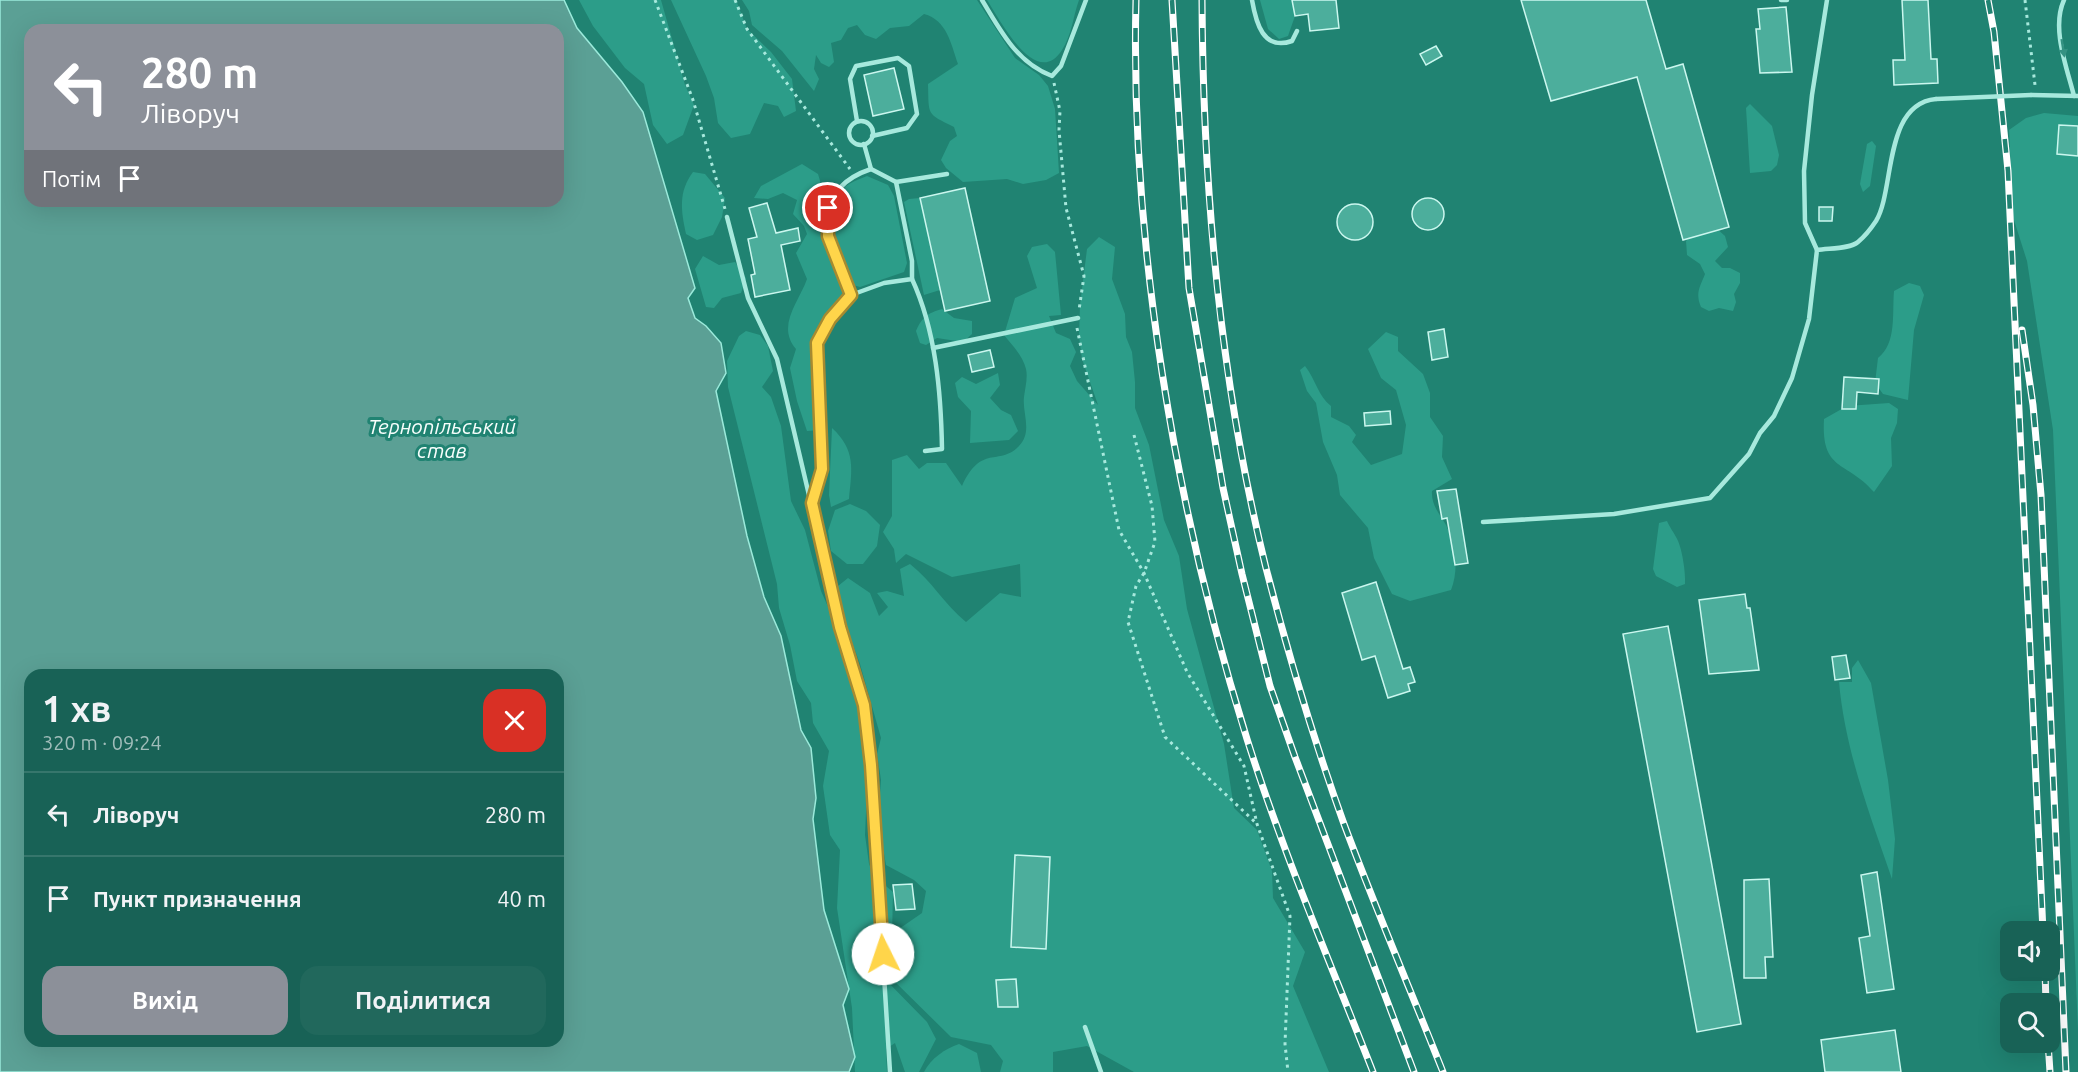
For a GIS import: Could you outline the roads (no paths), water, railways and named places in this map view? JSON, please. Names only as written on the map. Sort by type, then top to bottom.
[{"type":"lane","points":[[982,0],[1021,59],[1052,76],[1061,66],[1086,0]]},
{"type":"lane","points":[[1252,0],[1260,32],[1270,40],[1284,44],[1292,41],[1297,31]]},
{"type":"lane","points":[[1781,0],[1787,0]]},
{"type":"lane","points":[[1483,522],[1614,514],[1710,498],[1749,454],[1760,433],[1774,416],[1792,378],[1809,319],[1817,250],[1804,223],[1804,171],[1812,95],[1827,0]]},
{"type":"lane","points":[[1817,250],[1857,243],[1877,220],[1898,132],[1913,109],[1925,100],[2076,96],[2063,51],[2059,12],[2064,0]]},
{"type":"lane","points":[[857,121],[850,79],[856,66],[898,58],[909,66],[917,114],[907,128],[872,136],[864,144]]},
{"type":"lane","points":[[864,144],[854,143],[849,136],[850,126],[857,121],[867,122],[872,129],[872,136]]},
{"type":"lane","points":[[864,144],[871,169]]},
{"type":"lane","points":[[851,295],[828,236],[828,208],[836,190],[854,174],[871,169],[896,182],[947,174]]},
{"type":"lane","points":[[896,182],[912,261],[912,279],[921,298],[933,348],[942,449],[926,451]]},
{"type":"lane","points":[[727,217],[748,298],[777,359],[840,627],[864,705],[871,765],[890,1072]]},
{"type":"lane","points":[[812,503],[822,469],[817,343],[830,319],[851,295],[884,283],[912,279]]},
{"type":"lane","points":[[933,348],[1078,318]]},
{"type":"lane","points":[[1085,1027],[1101,1072]]},
{"type":"water","name":"Тернопільський став","points":[[0,0],[564,0],[577,28],[622,82],[643,112],[695,288],[688,298],[695,318],[706,326],[721,343],[726,373],[716,391],[747,536],[764,597],[781,636],[801,730],[811,748],[816,798],[813,819],[824,910],[849,989],[843,1005],[855,1057],[849,1072],[0,1072]]},
{"type":"railway","points":[[1136,0],[1136,92],[1141,185],[1150,279],[1162,374],[1198,560],[1221,651],[1261,782],[1291,865],[1373,1072]]},
{"type":"railway","points":[[1172,0],[1189,288],[1223,488],[1242,574],[1270,686],[1414,1072]]},
{"type":"railway","points":[[1202,0],[1206,143],[1217,286],[1237,428],[1250,498],[1283,633],[1322,761],[1356,855],[1443,1072]]},
{"type":"railway","points":[[1988,0],[1994,32],[2008,171],[2042,921]]},
{"type":"railway","points":[[2022,330],[2033,405],[2041,495],[2066,1072]]},
{"type":"railway","points":[[2045,981],[2046,993]]},
{"type":"railway","points":[[2049,1053],[2050,1072]]}]
